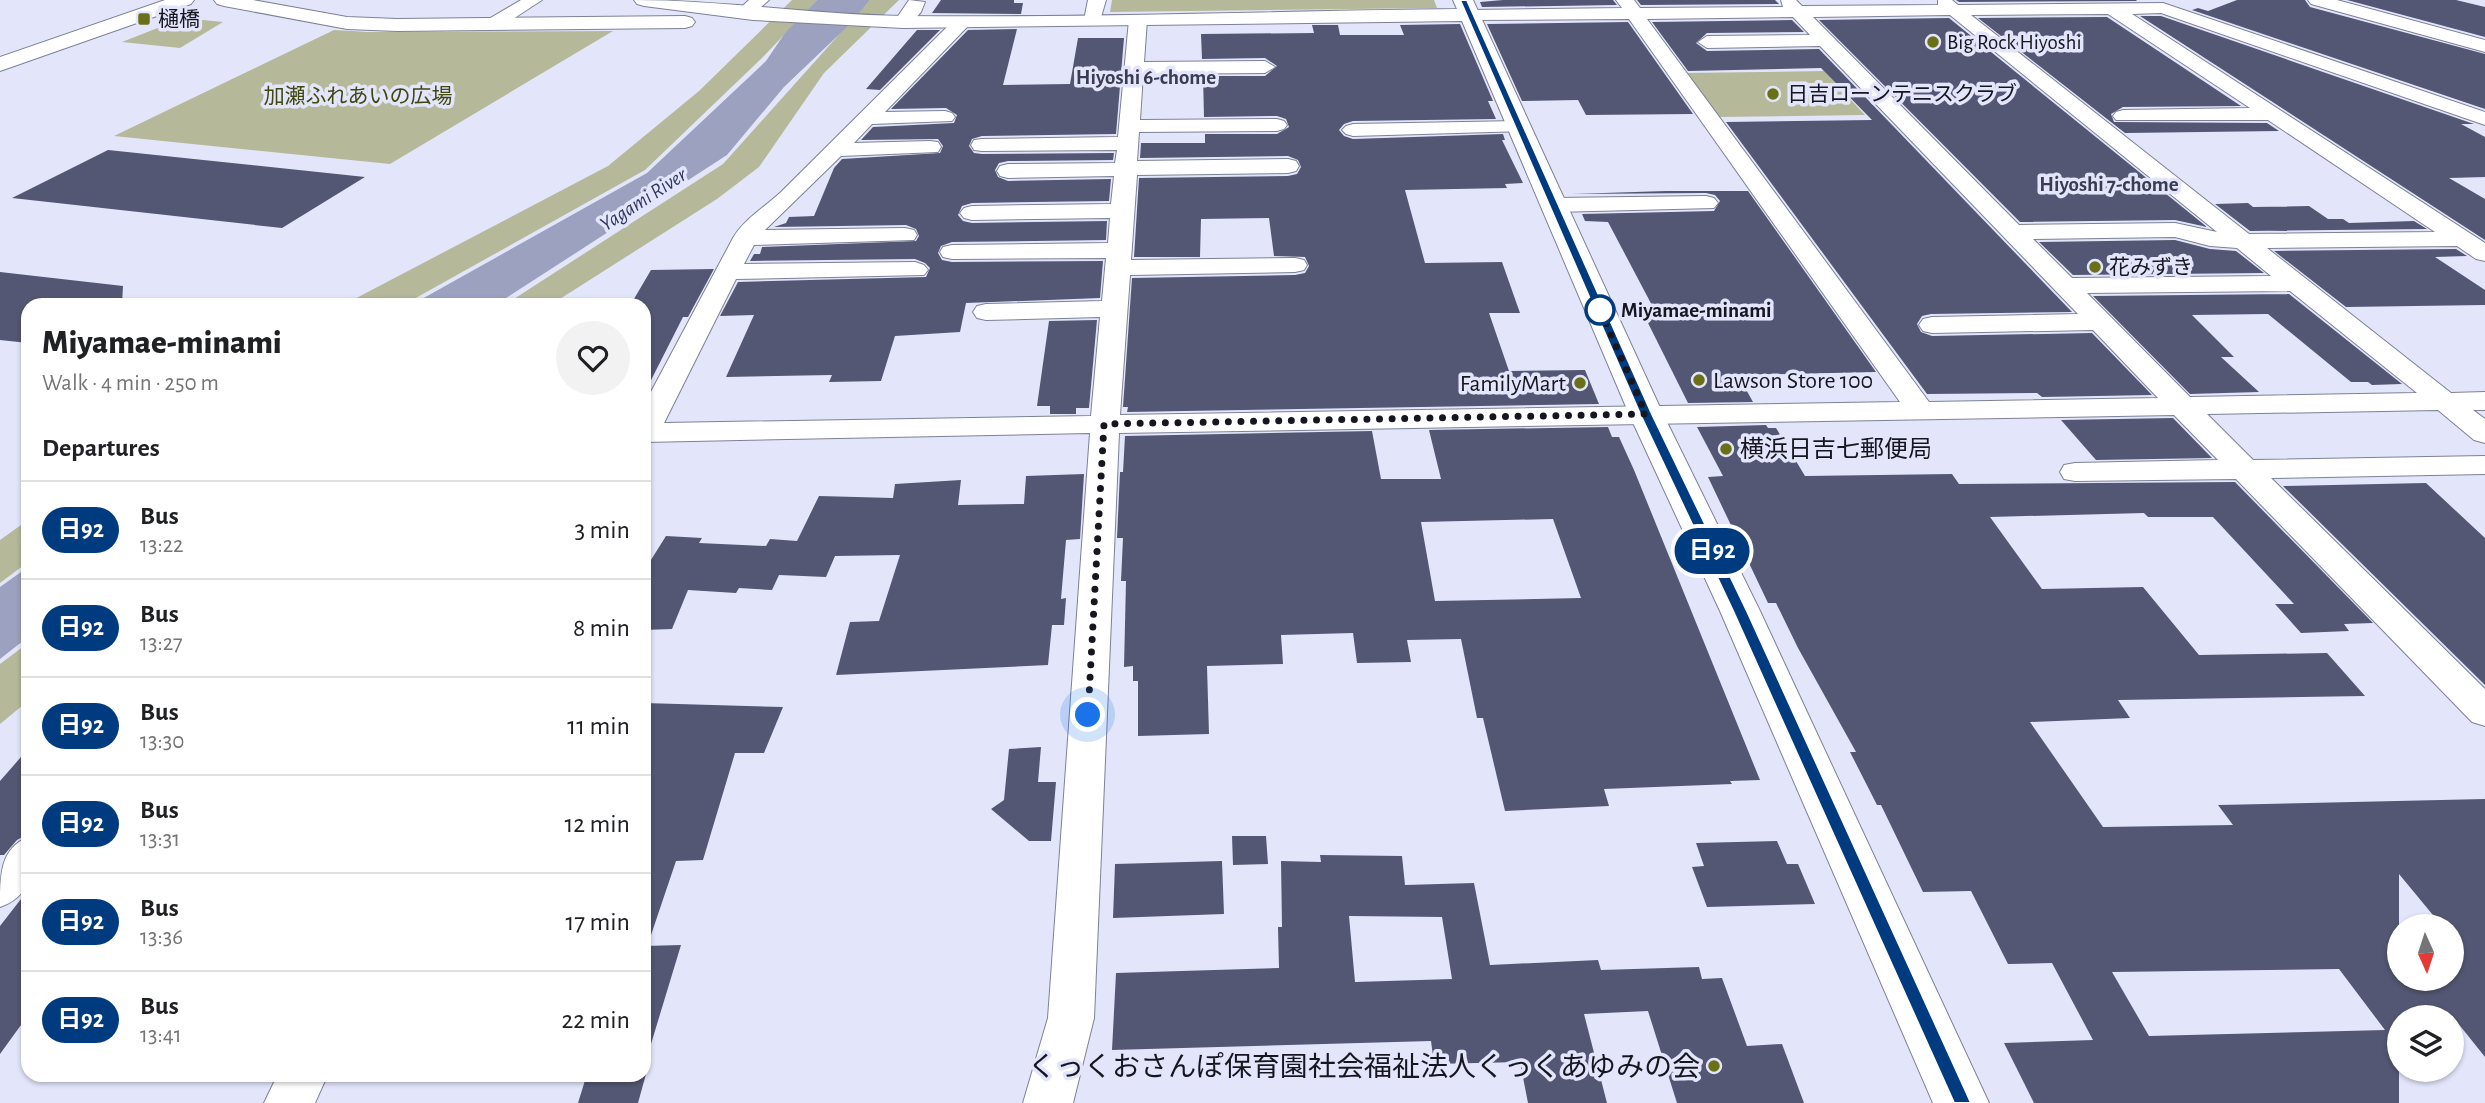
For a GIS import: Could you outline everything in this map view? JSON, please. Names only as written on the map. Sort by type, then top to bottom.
[{"type":"street","points":[[0,64],[184,0]]},
{"type":"street","points":[[224,0],[305,18],[347,23],[652,24],[710,20],[749,10]]},
{"type":"street","points":[[493,24],[533,0]]},
{"type":"street","points":[[644,0],[899,22],[962,22],[1095,10],[1138,20],[1466,7],[2106,4],[2162,8],[2485,119]]},
{"type":"street","points":[[2318,0],[2485,46]]},
{"type":"street","points":[[899,22],[912,12],[916,2]]},
{"type":"street","points":[[2106,4],[2485,254]]},
{"type":"street","points":[[1792,5],[2183,407],[2485,712]]},
{"type":"street","points":[[1947,5],[2485,434]]},
{"type":"street","points":[[1630,6],[1920,410]]},
{"type":"street","points":[[1466,7],[1646,414],[1740,611],[1961,1103]]},
{"type":"street","points":[[1048,1103],[1071,1018],[1104,424],[1138,20]]},
{"type":"street","points":[[651,419],[750,229],[764,221],[838,150],[864,118],[962,22]]},
{"type":"street","points":[[1715,40],[1831,46]]},
{"type":"street","points":[[1760,54],[1831,46]]},
{"type":"street","points":[[1134,68],[1265,67]]},
{"type":"street","points":[[2139,117],[2273,114]]},
{"type":"street","points":[[864,118],[945,117]]},
{"type":"street","points":[[1008,171],[1277,125]]},
{"type":"street","points":[[1353,130],[1523,136]]},
{"type":"street","points":[[1370,147],[1523,136]]},
{"type":"street","points":[[982,145],[1127,152],[1288,166]]},
{"type":"street","points":[[838,150],[930,147]]},
{"type":"street","points":[[1554,205],[1690,201]]},
{"type":"street","points":[[972,213],[1122,211]]},
{"type":"street","points":[[2013,232],[2175,230],[2210,239],[2245,241],[2462,239]]},
{"type":"street","points":[[745,238],[905,235]]},
{"type":"street","points":[[952,252],[1118,259],[1266,270],[1295,265]]},
{"type":"street","points":[[728,272],[915,270]]},
{"type":"street","points":[[2066,286],[2297,283]]},
{"type":"street","points":[[986,312],[1114,309]]},
{"type":"street","points":[[1951,329],[2101,323]]},
{"type":"street","points":[[651,432],[2485,401]]},
{"type":"street","points":[[2075,472],[2485,465]]},
{"type":"street","points":[[0,889],[21,863]]},
{"type":"street","points":[[289,1103],[300,1082]]},
{"type":"green space","points":[[792,0],[817,0],[763,57],[645,170],[416,298],[356,298],[608,166],[699,91]]},
{"type":"green space","points":[[870,0],[899,0],[824,73],[759,167],[717,199],[561,298],[515,298],[723,164]]},
{"type":"green space","points":[[1112,0],[1434,0],[1437,8],[1110,12]]},
{"type":"green space","points":[[183,18],[223,22],[180,48],[122,42]]},
{"type":"green space","name":"加瀬ふれあいの広場","points":[[334,30],[613,31],[390,164],[114,136]]},
{"type":"green space","name":"日吉ローンテニスクラブ","points":[[1824,71],[1865,115],[1717,117],[1685,73]]},
{"type":"green space","points":[[21,525],[21,567],[0,583],[0,540]]},
{"type":"green space","points":[[21,648],[21,707],[0,724],[0,664]]},
{"type":"water","name":"Yagami River","points":[[817,0],[870,0],[847,27],[784,87],[727,155],[506,298],[424,298],[647,173],[766,61],[785,33]]},
{"type":"water","points":[[21,572],[21,642],[0,659],[0,587]]},
{"type":"building","points":[[941,0],[1014,0],[1014,3],[1023,3],[1021,14],[928,13],[932,13]]},
{"type":"building","points":[[1613,0],[1617,5],[1482,7],[1480,2]]},
{"type":"building","points":[[1637,0],[1775,0],[1779,4],[1641,5]]},
{"type":"building","points":[[1956,0],[2136,0],[2137,1],[1959,2]]},
{"type":"building","points":[[2237,0],[2305,0],[2310,7],[2485,54],[2485,109],[2192,10],[2198,8],[2208,11]]},
{"type":"building","points":[[2347,0],[2456,0],[2485,7],[2485,37]]},
{"type":"building","points":[[2140,16],[2161,16],[2474,124],[2461,124],[2485,137],[2485,177],[2449,178],[2485,199],[2485,240]]},
{"type":"building","points":[[2107,17],[2241,106],[2123,107],[2111,114],[2114,122],[2267,123],[2279,131],[2125,133],[1978,18]]},
{"type":"building","points":[[1949,18],[2207,227],[2175,220],[2020,222],[1819,20]]},
{"type":"building","points":[[1792,20],[1804,32],[1707,33],[1696,43],[1707,51],[1819,49],[2072,312],[1931,314],[1922,316],[1917,324],[1921,332],[1932,336],[2092,333],[2152,395],[2042,397],[2037,393],[1927,394],[1726,122],[1872,120],[1821,68],[1688,71],[1652,22]]},
{"type":"building","points":[[1628,22],[1693,114],[1586,115],[1578,100],[1522,101],[1487,24]]},
{"type":"building","points":[[1460,24],[1493,101],[1488,101],[1496,119],[1353,121],[1344,124],[1339,130],[1344,136],[1353,139],[1503,134],[1505,140],[1502,140],[1523,183],[1505,184],[1507,188],[1405,190],[1425,263],[1502,262],[1520,313],[1489,313],[1509,371],[1585,370],[1599,404],[1127,412],[1128,407],[1123,407],[1132,278],[1295,275],[1305,273],[1309,266],[1305,257],[1274,256],[1269,218],[1201,219],[1200,257],[1134,257],[1139,178],[1288,176],[1297,174],[1301,167],[1298,160],[1288,156],[1140,158],[1141,143],[1205,143],[1205,134],[1277,134],[1289,127],[1286,119],[1277,116],[1204,117],[1203,76],[1265,76],[1277,66],[1265,58],[1202,59],[1201,34],[1314,33],[1312,25],[1338,25],[1340,35],[1404,35],[1400,25]]},
{"type":"building","points":[[1017,29],[1003,85],[1070,84],[1078,38],[1124,38],[1116,134],[982,136],[972,139],[969,146],[974,153],[982,154],[1114,153],[1113,160],[1008,161],[999,163],[995,170],[998,177],[1008,181],[1111,179],[1109,201],[972,203],[962,206],[958,215],[963,221],[972,223],[1107,221],[1106,240],[952,242],[941,246],[938,253],[942,260],[952,262],[1103,261],[1100,298],[966,303],[960,332],[895,336],[881,381],[829,382],[832,375],[726,377],[754,315],[720,316],[738,282],[926,277],[930,268],[915,259],[750,261],[754,254],[760,254],[762,247],[916,241],[919,236],[916,229],[906,225],[774,227],[786,223],[789,217],[814,216],[834,168],[842,159],[940,153],[943,146],[938,139],[861,140],[873,127],[954,123],[957,115],[946,108],[891,109],[968,30]]},
{"type":"building","points":[[917,30],[940,30],[880,90],[866,89]]},
{"type":"building","points":[[108,150],[365,177],[282,228],[12,198]]},
{"type":"building","points":[[1748,191],[1876,372],[1738,375],[1753,402],[1688,403],[1642,311],[1655,311],[1608,222],[1585,221],[1582,214],[1714,211],[1720,201],[1715,195],[1706,193],[1572,194]]},
{"type":"building","points":[[2248,203],[2253,207],[2309,206],[2328,219],[2343,219],[2349,223],[2414,221],[2427,229],[2250,231],[2215,204]]},
{"type":"building","points":[[2175,240],[2210,249],[2236,251],[2264,273],[2073,275],[2039,242]]},
{"type":"building","points":[[2456,249],[2467,256],[2435,257],[2485,290],[2485,305],[2346,307],[2274,251]]},
{"type":"building","points":[[714,269],[688,317],[683,317],[651,380],[651,298],[635,298],[651,270]]},
{"type":"building","points":[[0,272],[123,286],[122,298],[21,298],[21,342],[0,340]]},
{"type":"building","points":[[2289,294],[2402,384],[2372,385],[2368,382],[2351,382],[2268,314],[2192,315],[2234,357],[2221,357],[2259,392],[2190,394],[2093,296]]},
{"type":"building","points":[[1097,320],[1089,408],[1076,408],[1076,414],[1050,414],[1050,406],[1037,406],[1049,321]]},
{"type":"building","points":[[2173,418],[2212,458],[2096,460],[2061,420]]},
{"type":"building","points":[[1766,425],[1768,428],[1776,428],[1805,476],[1952,474],[1959,484],[2235,482],[2373,623],[2344,624],[2349,631],[2301,633],[2275,604],[2294,604],[2213,517],[2148,517],[2144,513],[1990,517],[2042,589],[2143,587],[2199,655],[2327,653],[2365,696],[2118,700],[2130,718],[2030,722],[2103,827],[2233,825],[2218,805],[2485,799],[2485,1057],[2464,1031],[2464,1005],[2387,1005],[2387,1082],[2399,1082],[2399,1103],[2034,1103],[2004,1043],[2093,1040],[2052,963],[2008,964],[1971,891],[1923,892],[1881,805],[1877,805],[1850,752],[1856,752],[1776,603],[1768,603],[1708,477],[1723,476],[1697,427]],"holes":[[[2339,969],[2385,1030],[2149,1036],[2112,972]]]},
{"type":"building","points":[[1608,427],[1612,437],[1619,437],[1760,780],[1730,781],[1732,784],[1604,789],[1609,806],[1505,811],[1483,718],[1477,718],[1461,639],[1407,640],[1411,662],[1357,663],[1353,633],[1281,635],[1283,664],[1207,666],[1209,734],[1138,736],[1138,681],[1133,681],[1133,666],[1124,667],[1126,581],[1121,581],[1123,538],[1117,538],[1120,472],[1123,472],[1125,436],[1372,431],[1381,479],[1441,479],[1429,430]],"holes":[[[1553,519],[1581,598],[1435,601],[1421,522]]]},
{"type":"building","points":[[1084,474],[1080,539],[1066,540],[1061,599],[1066,598],[1064,625],[1052,625],[1048,665],[836,675],[850,622],[879,621],[900,555],[835,556],[826,577],[779,575],[772,590],[739,588],[736,593],[688,590],[672,629],[651,630],[651,560],[666,536],[702,538],[699,543],[766,546],[770,539],[797,541],[819,496],[893,498],[895,484],[961,480],[958,505],[1024,504],[1026,476]]},
{"type":"building","points":[[2426,483],[2485,538],[2485,685],[2283,486]]},
{"type":"building","points":[[651,703],[783,707],[764,753],[735,753],[703,860],[676,861],[651,935]]},
{"type":"building","points":[[1041,747],[1038,782],[1056,782],[1051,841],[1029,841],[991,809],[1004,800],[1009,749]]},
{"type":"building","points":[[21,757],[21,838],[4,855],[0,855],[0,781]]},
{"type":"building","points":[[1232,836],[1266,836],[1268,864],[1233,865]]},
{"type":"building","points":[[1777,841],[1787,864],[1798,864],[1815,904],[1707,907],[1692,867],[1704,866],[1696,843]]},
{"type":"building","points":[[1320,855],[1402,856],[1405,885],[1474,883],[1490,965],[1598,960],[1601,970],[1699,967],[1702,979],[1722,978],[1747,1046],[1782,1044],[1804,1103],[1677,1103],[1648,1011],[1584,1014],[1607,1103],[1528,1103],[1520,1062],[1434,1064],[1431,1041],[1112,1050],[1116,973],[1279,968],[1278,927],[1282,927],[1281,861],[1321,862]],"holes":[[[1349,916],[1442,917],[1452,979],[1355,982]]]},
{"type":"building","points":[[1222,861],[1224,914],[1113,918],[1115,864]]},
{"type":"building","points":[[21,899],[21,1025],[0,1054],[0,926]]},
{"type":"building","points":[[681,945],[651,1044],[651,946]]},
{"type":"building","points":[[585,1082],[644,1082],[638,1103],[578,1103]]},
{"type":"bus line","name":"日92","points":[[1463,0],[1646,414],[1740,611],[1961,1103]]},
{"type":"place","name":"樋橋","points":[[144,19]]},
{"type":"place","name":"Big Rock Hiyoshi","points":[[1933,42]]},
{"type":"place","name":"日吉ローンテニスクラブ","points":[[1773,94]]},
{"type":"place","name":"花みずき","points":[[2095,267]]},
{"type":"place","name":"Miyamae-minami","points":[[1600,310]]},
{"type":"place","name":"Lawson Store 100","points":[[1699,380]]},
{"type":"place","name":"FamilyMart","points":[[1580,383]]},
{"type":"place","name":"横浜日吉七郵便局","points":[[1726,449]]},
{"type":"place","name":"くっくおさんぽ保育園社会福祉法人くっくあゆみの会","points":[[1714,1066]]},
{"type":"district","name":"Hiyoshi 6-chome","points":[[1146,77]]},
{"type":"district","name":"Hiyoshi 7-chome","points":[[2109,184]]},
{"type":"route","points":[[1088,715],[1104,424],[1646,414],[1600,310]]}]
